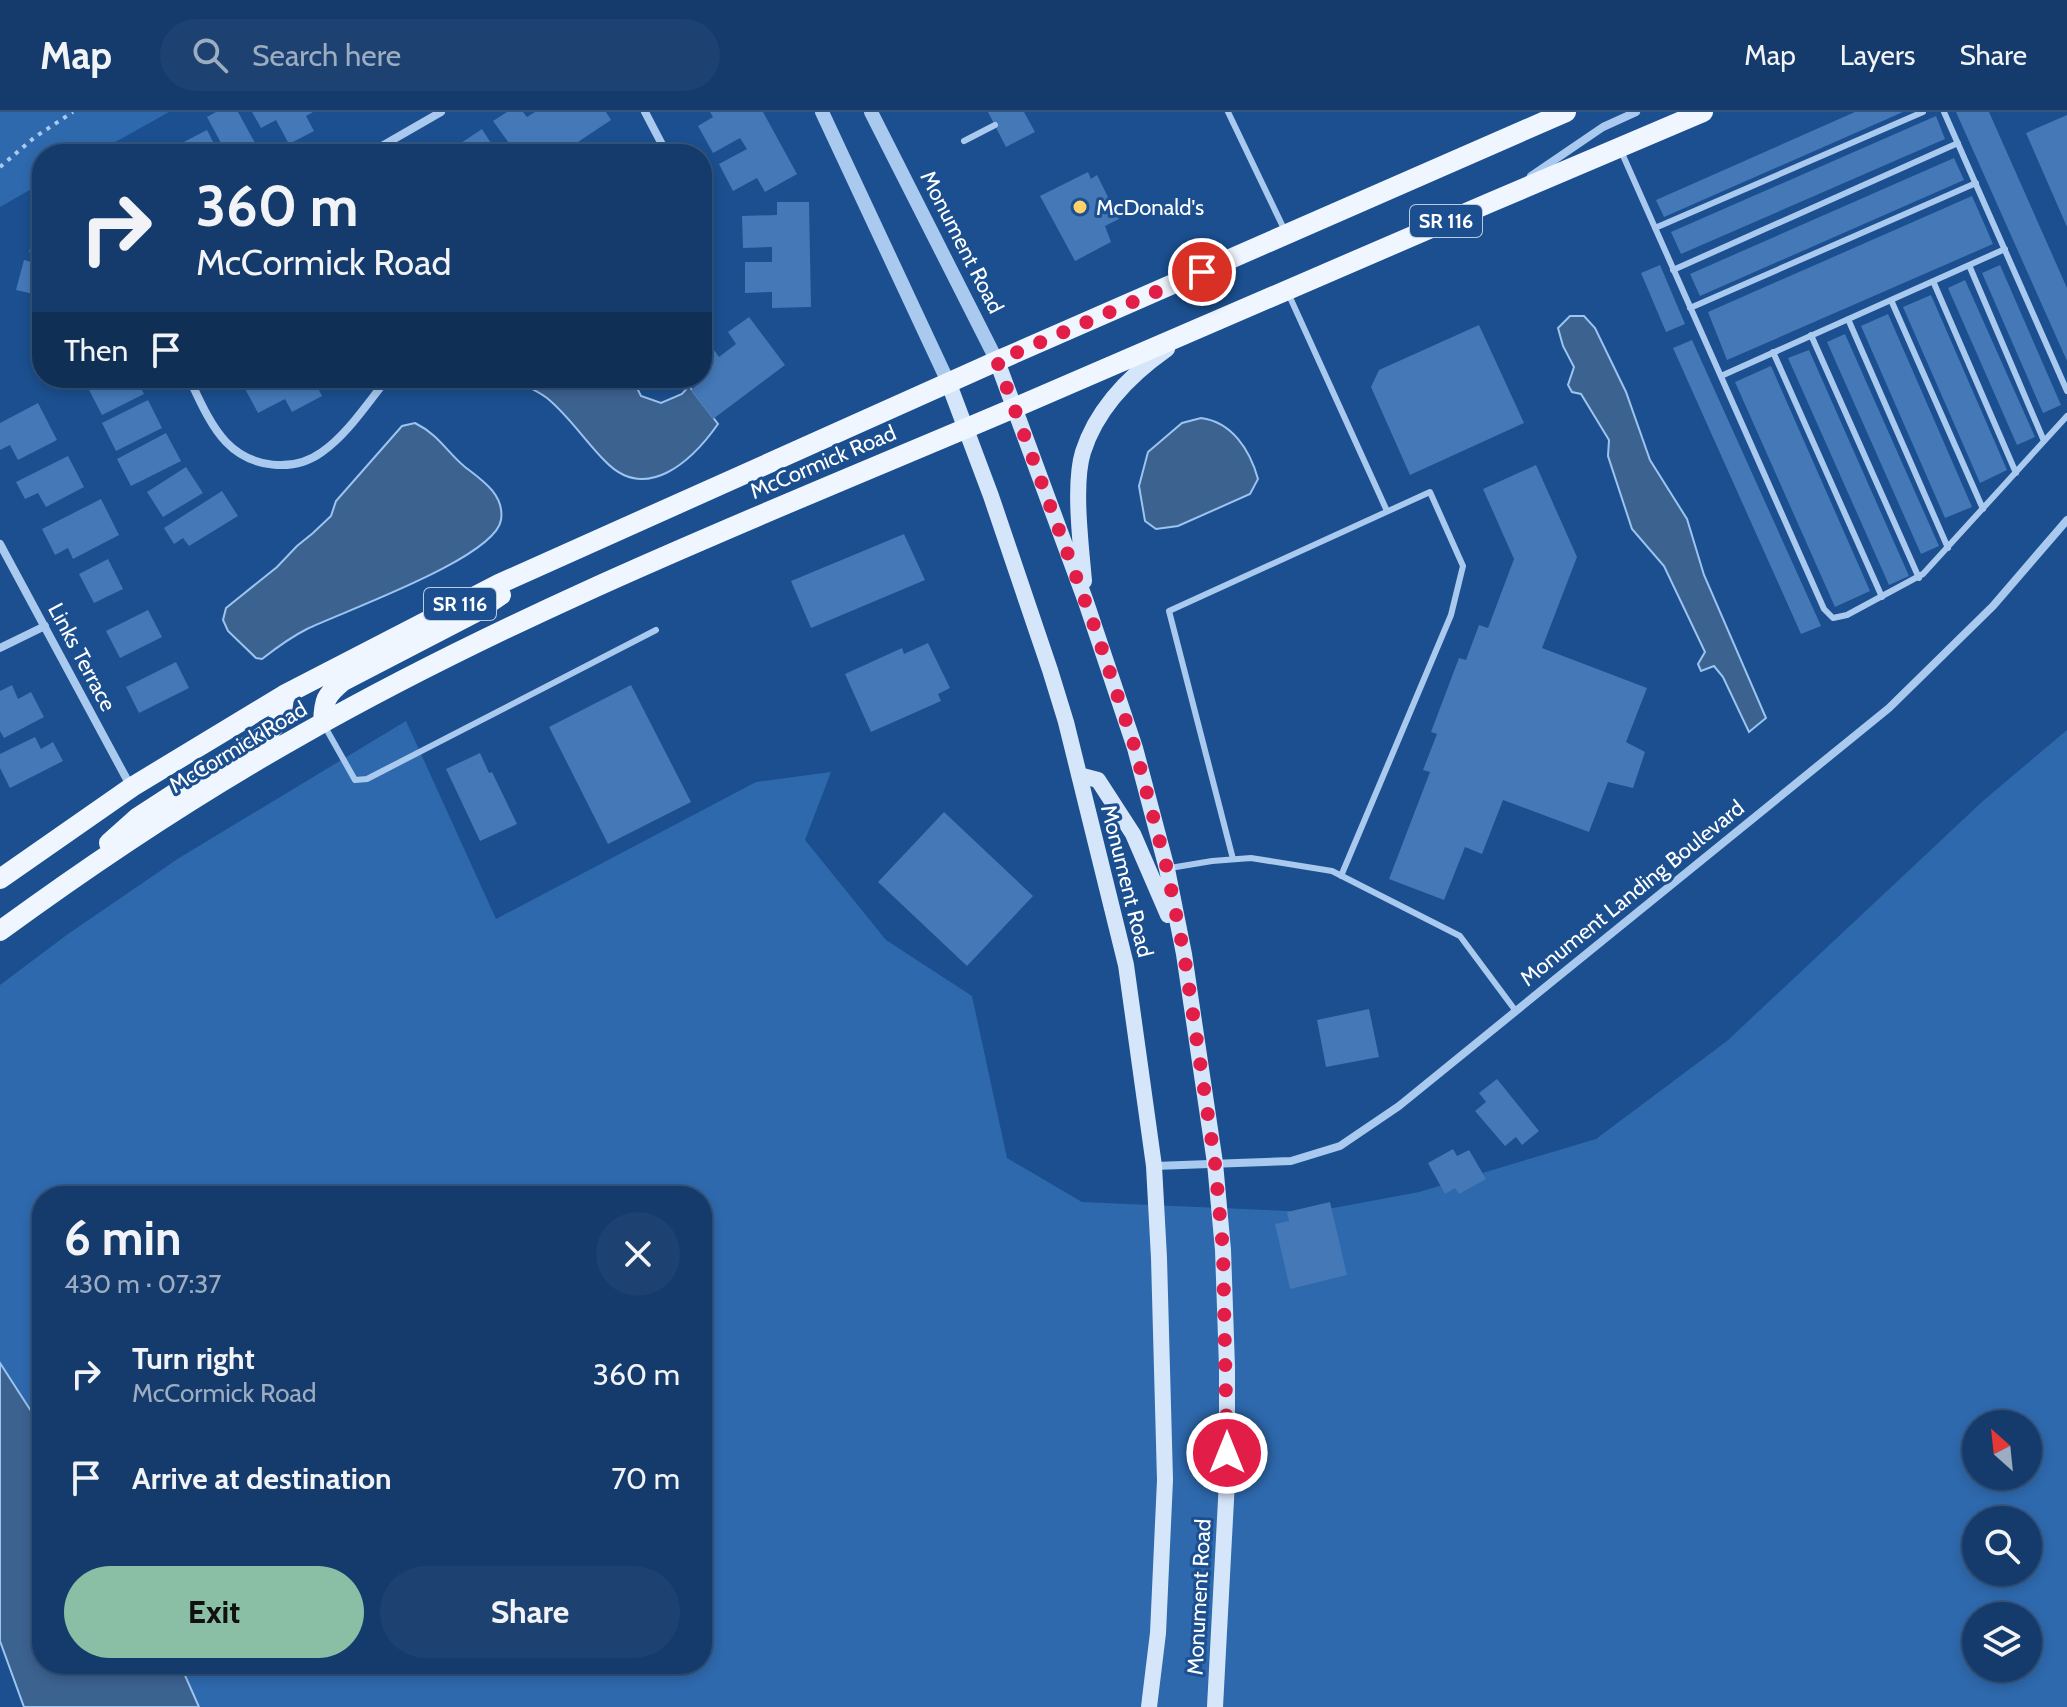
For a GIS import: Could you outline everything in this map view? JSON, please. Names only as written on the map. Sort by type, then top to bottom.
[{"type":"main road","name":"McCormick Road","points":[[0,879],[132,787],[284,695],[516,577],[997,361],[1566,112]]},
{"type":"main road","name":"McCormick Road","points":[[0,931],[91,865],[323,723],[488,637],[964,427],[1703,112]]},
{"type":"main road","points":[[1086,602],[1078,507],[1082,454],[1103,410],[1136,371],[1190,332]]},
{"type":"main road","name":"Monument Road","points":[[997,361],[1086,602],[1135,748],[1167,869],[1184,954],[1215,1163],[1223,1250],[1227,1481],[1215,1707]]},
{"type":"main road","name":"Monument Road","points":[[949,384],[1050,670],[1126,965],[1154,1166],[1159,1258],[1165,1480],[1158,1633],[1149,1707]]},
{"type":"main road","points":[[323,723],[324,702],[329,692],[343,681],[476,612],[506,592],[516,577]]},
{"type":"main road","points":[[91,865],[114,838],[137,818],[269,732],[279,722],[284,695]]},
{"type":"main road","points":[[1079,775],[1098,780],[1133,834],[1184,954]]},
{"type":"street","points":[[385,144],[441,112]]},
{"type":"street","points":[[645,112],[662,144]]},
{"type":"street","name":"Monument Road","points":[[822,112],[949,384]]},
{"type":"street","name":"Monument Road","points":[[871,112],[997,361]]},
{"type":"street","points":[[1497,199],[1603,127],[1636,112]]},
{"type":"street","points":[[194,388],[228,444],[250,458],[277,465],[292,465],[321,453],[379,388]]},
{"type":"street","name":"Monument Landing Boulevard","points":[[1154,1166],[1291,1161],[1340,1146],[1399,1106],[1889,708],[1993,606],[2067,520]]},
{"type":"street","name":"Links Terrace","points":[[0,544],[132,787]]},
{"type":"street","points":[[0,648],[45,626]]},
{"type":"lane","points":[[1228,112],[1287,235]]},
{"type":"lane","points":[[1655,228],[1923,112]]},
{"type":"lane","points":[[1944,112],[2067,391]]},
{"type":"lane","points":[[964,141],[995,125]]},
{"type":"lane","points":[[1673,270],[1958,143]]},
{"type":"lane","points":[[1620,147],[1828,614],[1838,618],[1919,578],[2067,416]]},
{"type":"lane","points":[[1690,308],[1976,183]]},
{"type":"lane","points":[[1721,376],[2005,249]]},
{"type":"lane","points":[[1969,265],[2044,441]]},
{"type":"lane","points":[[1933,281],[2016,473]]},
{"type":"lane","points":[[1287,290],[1387,511]]},
{"type":"lane","points":[[1891,300],[1983,509]]},
{"type":"lane","points":[[1848,319],[1948,548]]},
{"type":"lane","points":[[1811,335],[1919,578]]},
{"type":"lane","points":[[1773,352],[1882,597]]},
{"type":"lane","points":[[1233,859],[1169,611],[1430,492],[1463,566],[1451,615],[1341,876]]},
{"type":"lane","points":[[323,723],[355,780],[367,779],[656,630]]},
{"type":"lane","points":[[1167,869],[1251,858],[1332,871],[1460,936],[1515,1010]]},
{"type":"path","points":[[0,167],[35,137],[73,112]]},
{"type":"shaded area","points":[[0,112],[169,112],[112,144],[32,144],[32,189],[0,207]]},
{"type":"shaded area","points":[[1570,316],[1584,316],[1595,328],[1626,392],[1650,460],[1687,519],[1704,575],[1766,718],[1749,732],[1723,677],[1714,666],[1701,671],[1698,664],[1705,652],[1664,566],[1632,529],[1608,456],[1609,440],[1581,394],[1572,392],[1568,385],[1574,367],[1558,328]]},
{"type":"shaded area","points":[[531,388],[637,388],[641,396],[661,403],[691,388],[718,424],[682,463],[652,478],[636,479],[605,461],[563,413]]},
{"type":"shaded area","points":[[1201,418],[1231,431],[1245,448],[1258,479],[1250,494],[1178,526],[1156,529],[1145,521],[1139,486],[1148,452],[1182,423]]},
{"type":"shaded area","points":[[415,423],[436,438],[496,496],[501,520],[492,535],[447,566],[307,629],[262,659],[256,658],[228,631],[223,620],[226,608],[277,567],[331,516],[336,501],[402,426]]},
{"type":"shaded area","points":[[406,721],[496,919],[756,782],[831,772],[805,840],[886,940],[972,996],[1007,1158],[1082,1202],[1312,1212],[1419,1192],[1596,1139],[1727,1041],[1984,800],[2067,730],[2067,1707],[199,1707],[184,1674],[712,1674],[712,1186],[32,1186],[32,1413],[0,1363],[0,985],[179,858]]},
{"type":"shaded area","points":[[0,1363],[32,1413],[32,1674],[184,1674],[199,1707],[24,1707],[0,1641]]},
{"type":"building","points":[[216,112],[238,112],[256,144],[222,144],[207,117]]},
{"type":"building","points":[[252,112],[313,112],[306,116],[314,131],[289,144],[276,120],[261,128]]},
{"type":"building","points":[[507,112],[523,112],[527,117],[535,112],[606,112],[611,120],[575,144],[510,144],[493,121]]},
{"type":"building","points":[[710,112],[763,112],[797,174],[765,192],[757,178],[733,191],[719,164],[747,149],[740,138],[713,153],[712,144],[708,144],[698,126],[713,117]]},
{"type":"building","points":[[988,112],[1024,112],[1035,132],[1006,147]]},
{"type":"building","points":[[1855,112],[1903,112],[1664,217],[1656,200]]},
{"type":"building","points":[[1956,112],[1989,112],[2067,288],[2067,361]]},
{"type":"building","points":[[2067,115],[2067,227],[2026,133]]},
{"type":"building","points":[[1936,116],[1945,139],[1681,254],[1671,232]]},
{"type":"building","points":[[482,129],[492,144],[460,144]]},
{"type":"building","points":[[207,130],[214,144],[180,144]]},
{"type":"building","points":[[1954,158],[1964,180],[1700,296],[1690,274]]},
{"type":"building","name":"McDonald's","points":[[1088,172],[1091,179],[1097,175],[1119,219],[1105,226],[1111,242],[1075,261],[1040,196]]},
{"type":"building","points":[[1972,196],[1993,244],[1727,360],[1708,312]]},
{"type":"building","points":[[777,202],[809,202],[811,307],[772,308],[772,292],[745,293],[745,262],[772,262],[772,247],[743,248],[742,216],[777,215]]},
{"type":"building","points":[[24,260],[32,262],[32,294],[16,290]]},
{"type":"building","points":[[1660,265],[1685,324],[1666,332],[1641,273]]},
{"type":"building","points":[[2000,265],[2061,405],[2043,413],[1982,273]]},
{"type":"building","points":[[1965,280],[2035,437],[2017,445],[1948,288]]},
{"type":"building","points":[[1931,295],[2007,470],[1980,483],[1903,307]]},
{"type":"building","points":[[1888,314],[1972,507],[1945,518],[1861,326]]},
{"type":"building","points":[[749,317],[785,365],[713,419],[691,390],[712,388],[712,347],[719,357],[736,344],[728,332]]},
{"type":"building","points":[[1479,325],[1524,423],[1410,475],[1371,387],[1379,370]]},
{"type":"building","points":[[1845,334],[1939,546],[1921,554],[1827,342]]},
{"type":"building","points":[[1692,340],[1821,626],[1801,634],[1673,348]]},
{"type":"building","points":[[1809,350],[1909,576],[1889,585],[1788,358]]},
{"type":"building","points":[[1771,366],[1870,591],[1835,607],[1735,382]]},
{"type":"building","points":[[88,388],[141,388],[144,394],[102,415]]},
{"type":"building","points":[[245,388],[318,388],[322,396],[292,412],[285,399],[258,413]]},
{"type":"building","points":[[148,400],[162,428],[116,451],[102,423]]},
{"type":"building","points":[[38,403],[57,440],[18,460],[10,445],[0,450],[0,423]]},
{"type":"building","points":[[166,433],[181,461],[131,486],[117,459]]},
{"type":"building","points":[[68,456],[84,487],[46,507],[38,493],[25,499],[16,482]]},
{"type":"building","points":[[1536,465],[1577,557],[1542,648],[1647,688],[1626,742],[1645,752],[1633,788],[1608,782],[1589,832],[1503,800],[1482,854],[1465,847],[1444,900],[1389,879],[1430,772],[1423,770],[1437,734],[1431,732],[1459,658],[1466,660],[1479,625],[1488,628],[1514,559],[1483,489]]},
{"type":"building","points":[[186,467],[203,493],[163,517],[147,492]]},
{"type":"building","points":[[222,491],[238,516],[189,546],[183,538],[174,544],[164,528]]},
{"type":"building","points":[[101,499],[119,535],[73,559],[68,548],[55,555],[42,529]]},
{"type":"building","points":[[904,534],[925,580],[811,628],[791,581]]},
{"type":"building","points":[[108,559],[123,589],[94,603],[79,574]]},
{"type":"building","points":[[148,610],[162,637],[120,658],[106,631]]},
{"type":"building","points":[[928,643],[950,688],[938,694],[941,701],[871,732],[845,674],[902,648],[904,654]]},
{"type":"building","points":[[176,662],[189,688],[139,713],[126,687]]},
{"type":"building","points":[[12,685],[18,699],[31,692],[44,717],[4,738],[0,731],[0,691]]},
{"type":"building","points":[[631,685],[691,802],[608,844],[549,727]]},
{"type":"building","points":[[35,737],[41,749],[53,742],[63,761],[10,788],[0,768],[0,754]]},
{"type":"building","points":[[480,753],[517,824],[480,841],[446,769]]},
{"type":"building","points":[[944,812],[1033,896],[967,966],[878,882]]},
{"type":"building","points":[[1369,1009],[1379,1057],[1326,1067],[1317,1020]]},
{"type":"building","points":[[1497,1079],[1539,1131],[1522,1145],[1516,1137],[1505,1146],[1475,1111],[1486,1102],[1479,1093]]},
{"type":"building","points":[[1453,1149],[1457,1156],[1469,1150],[1486,1179],[1459,1194],[1455,1188],[1445,1194],[1428,1163]]},
{"type":"building","points":[[1330,1202],[1347,1275],[1290,1289],[1275,1224],[1289,1221],[1287,1212]]},
{"type":"place","name":"McDonald's","points":[[1080,207]]},
{"type":"route","points":[[1202,272],[997,361],[1096,631],[1135,748],[1167,869],[1184,954],[1215,1163],[1223,1250],[1227,1453]]}]
